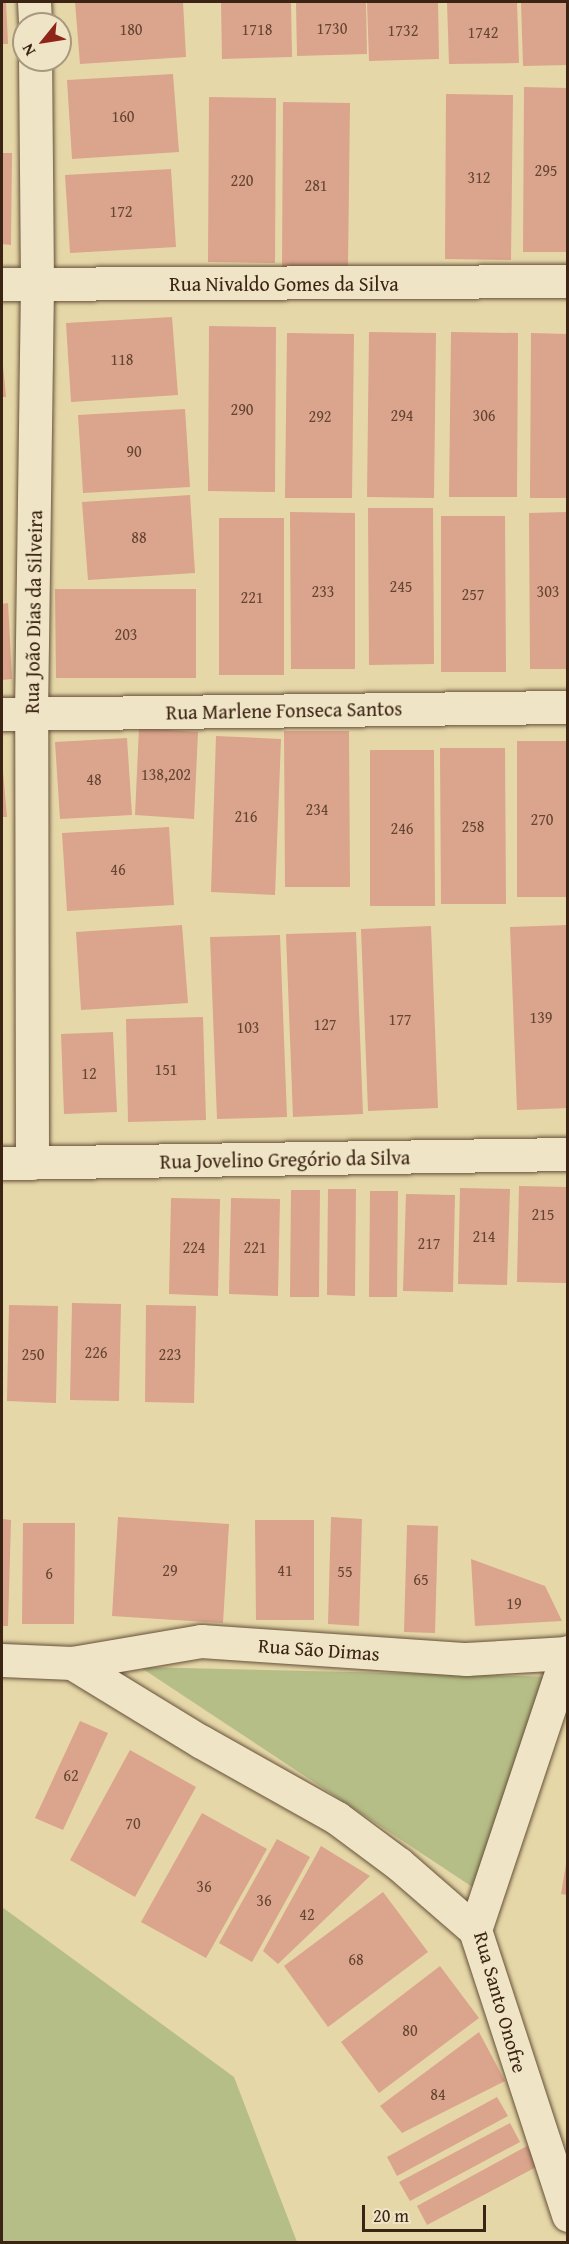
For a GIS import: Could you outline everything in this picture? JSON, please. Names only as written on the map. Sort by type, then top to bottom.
[{"type":"street","name":"Rua João Dias da Silveira","points":[[17,1163],[16,714],[37,284],[35,72]]},
{"type":"street","name":"Rua Nivaldo Gomes da Silva","points":[[2,284],[567,281]]},
{"type":"street","name":"Rua Marlene Fonseca Santos","points":[[16,714],[567,706]]},
{"type":"street","name":"Rua Jovelino Gregório da Silva","points":[[17,1163],[567,1154]]},
{"type":"street","name":"Rua São Dimas","points":[[2,1660],[72,1663],[201,1641],[466,1659],[567,1653]]},
{"type":"street","name":"Rua Santo Onofre","points":[[567,1653],[475,1930],[567,2215]]},
{"type":"street","name":"Rua São Dimas","points":[[72,1663],[200,1741],[337,1818],[399,1864],[475,1930]]},
{"type":"green space","points":[[140,1667],[559,1677],[489,1898]]},
{"type":"green space","points":[[2,1907],[234,2077],[297,2242],[2,2242]]},
{"type":"building","points":[[2,2],[6,2],[8,44],[2,44]]},
{"type":"building","points":[[75,2],[183,2],[186,57],[80,64]]},
{"type":"building","points":[[221,2],[291,2],[292,57],[222,59]]},
{"type":"building","points":[[296,2],[366,2],[367,54],[297,56]]},
{"type":"building","points":[[367,2],[438,2],[439,59],[369,61]]},
{"type":"building","points":[[447,2],[517,2],[519,63],[449,64]]},
{"type":"building","points":[[521,2],[568,2],[568,65],[523,66]]},
{"type":"building","points":[[173,74],[179,152],[72,159],[67,80]]},
{"type":"building","points":[[524,87],[568,88],[568,252],[523,252]]},
{"type":"building","points":[[446,94],[513,95],[511,260],[445,259]]},
{"type":"building","points":[[209,97],[276,98],[275,263],[208,262]]},
{"type":"building","points":[[283,102],[350,103],[348,268],[282,267]]},
{"type":"building","points":[[2,153],[12,153],[11,245],[2,244]]},
{"type":"building","points":[[171,169],[176,247],[70,253],[65,175]]},
{"type":"building","points":[[172,317],[178,395],[71,402],[66,323]]},
{"type":"building","points":[[209,326],[276,327],[275,492],[208,491]]},
{"type":"building","points":[[369,332],[436,333],[434,498],[367,497]]},
{"type":"building","points":[[451,332],[518,333],[517,497],[449,497]]},
{"type":"building","points":[[287,333],[354,334],[352,498],[285,498]]},
{"type":"building","points":[[531,333],[568,334],[568,498],[530,498]]},
{"type":"building","points":[[2,355],[6,397],[2,397]]},
{"type":"building","points":[[185,409],[190,487],[83,493],[78,415]]},
{"type":"building","points":[[190,495],[195,573],[88,580],[82,502]]},
{"type":"building","points":[[368,508],[433,508],[434,664],[369,665]]},
{"type":"building","points":[[290,512],[355,513],[355,669],[291,669]]},
{"type":"building","points":[[568,512],[568,669],[530,669],[529,513]]},
{"type":"building","points":[[441,516],[505,516],[506,672],[441,672]]},
{"type":"building","points":[[219,518],[284,518],[284,675],[219,675]]},
{"type":"building","points":[[55,589],[196,589],[196,678],[56,678]]},
{"type":"building","points":[[8,603],[12,679],[2,680],[2,604]]},
{"type":"building","points":[[139,728],[198,732],[194,819],[135,815]]},
{"type":"building","points":[[284,731],[349,731],[350,887],[285,887]]},
{"type":"building","points":[[216,736],[281,739],[275,895],[211,892]]},
{"type":"building","points":[[127,738],[132,815],[60,819],[55,742]]},
{"type":"building","points":[[517,741],[568,741],[568,897],[517,897]]},
{"type":"building","points":[[440,748],[505,748],[506,904],[441,904]]},
{"type":"building","points":[[370,750],[434,750],[435,906],[370,906]]},
{"type":"building","points":[[2,760],[7,817],[2,817]]},
{"type":"building","points":[[169,827],[174,905],[67,911],[62,833]]},
{"type":"building","points":[[182,925],[188,1003],[81,1010],[76,932]]},
{"type":"building","points":[[568,925],[568,1108],[517,1110],[510,927]]},
{"type":"building","points":[[431,926],[438,1108],[368,1111],[361,929]]},
{"type":"building","points":[[356,932],[363,1114],[293,1117],[286,934]]},
{"type":"building","points":[[280,935],[287,1117],[217,1119],[210,937]]},
{"type":"building","points":[[203,1017],[206,1120],[128,1122],[126,1019]]},
{"type":"building","points":[[113,1032],[117,1112],[64,1114],[61,1034]]},
{"type":"building","points":[[519,1186],[568,1187],[567,1283],[517,1282]]},
{"type":"building","points":[[460,1188],[510,1189],[507,1285],[458,1284]]},
{"type":"building","points":[[328,1189],[356,1189],[355,1296],[327,1295]]},
{"type":"building","points":[[291,1190],[320,1190],[319,1297],[290,1297]]},
{"type":"building","points":[[370,1191],[398,1191],[397,1297],[369,1297]]},
{"type":"building","points":[[406,1194],[455,1195],[453,1292],[403,1291]]},
{"type":"building","points":[[171,1198],[220,1199],[218,1296],[169,1294]]},
{"type":"building","points":[[231,1198],[280,1199],[278,1296],[229,1294]]},
{"type":"building","points":[[72,1303],[121,1304],[119,1401],[70,1400]]},
{"type":"building","points":[[9,1305],[58,1306],[56,1403],[7,1401]]},
{"type":"building","points":[[146,1305],[196,1306],[194,1403],[145,1402]]},
{"type":"building","points":[[118,1517],[229,1524],[223,1623],[112,1616]]},
{"type":"building","points":[[331,1517],[362,1519],[359,1626],[328,1624]]},
{"type":"building","points":[[2,1519],[11,1520],[8,1626],[2,1626]]},
{"type":"building","points":[[255,1520],[314,1520],[314,1620],[256,1620]]},
{"type":"building","points":[[23,1523],[75,1523],[74,1624],[22,1624]]},
{"type":"building","points":[[407,1525],[438,1526],[435,1633],[404,1632]]},
{"type":"building","points":[[471,1559],[545,1586],[562,1621],[475,1626]]},
{"type":"building","points":[[80,1721],[108,1733],[63,1830],[35,1818]]},
{"type":"building","points":[[130,1750],[196,1787],[135,1897],[70,1860]]},
{"type":"building","points":[[202,1813],[267,1849],[206,1958],[141,1922]]},
{"type":"building","points":[[277,1839],[310,1857],[252,1962],[219,1943]]},
{"type":"building","points":[[321,1846],[370,1876],[278,1964],[263,1951]]},
{"type":"building","points":[[566,1864],[568,1864],[568,1895],[561,1894]]},
{"type":"building","points":[[383,1892],[428,1952],[328,2027],[284,1966]]},
{"type":"building","points":[[440,1966],[479,2018],[379,2093],[341,2042]]},
{"type":"building","points":[[479,2032],[505,2081],[402,2133],[380,2106]]},
{"type":"building","points":[[497,2097],[508,2116],[397,2176],[387,2157]]},
{"type":"building","points":[[510,2123],[520,2142],[410,2201],[399,2182]]},
{"type":"building","points":[[527,2146],[538,2166],[427,2225],[417,2206]]}]
